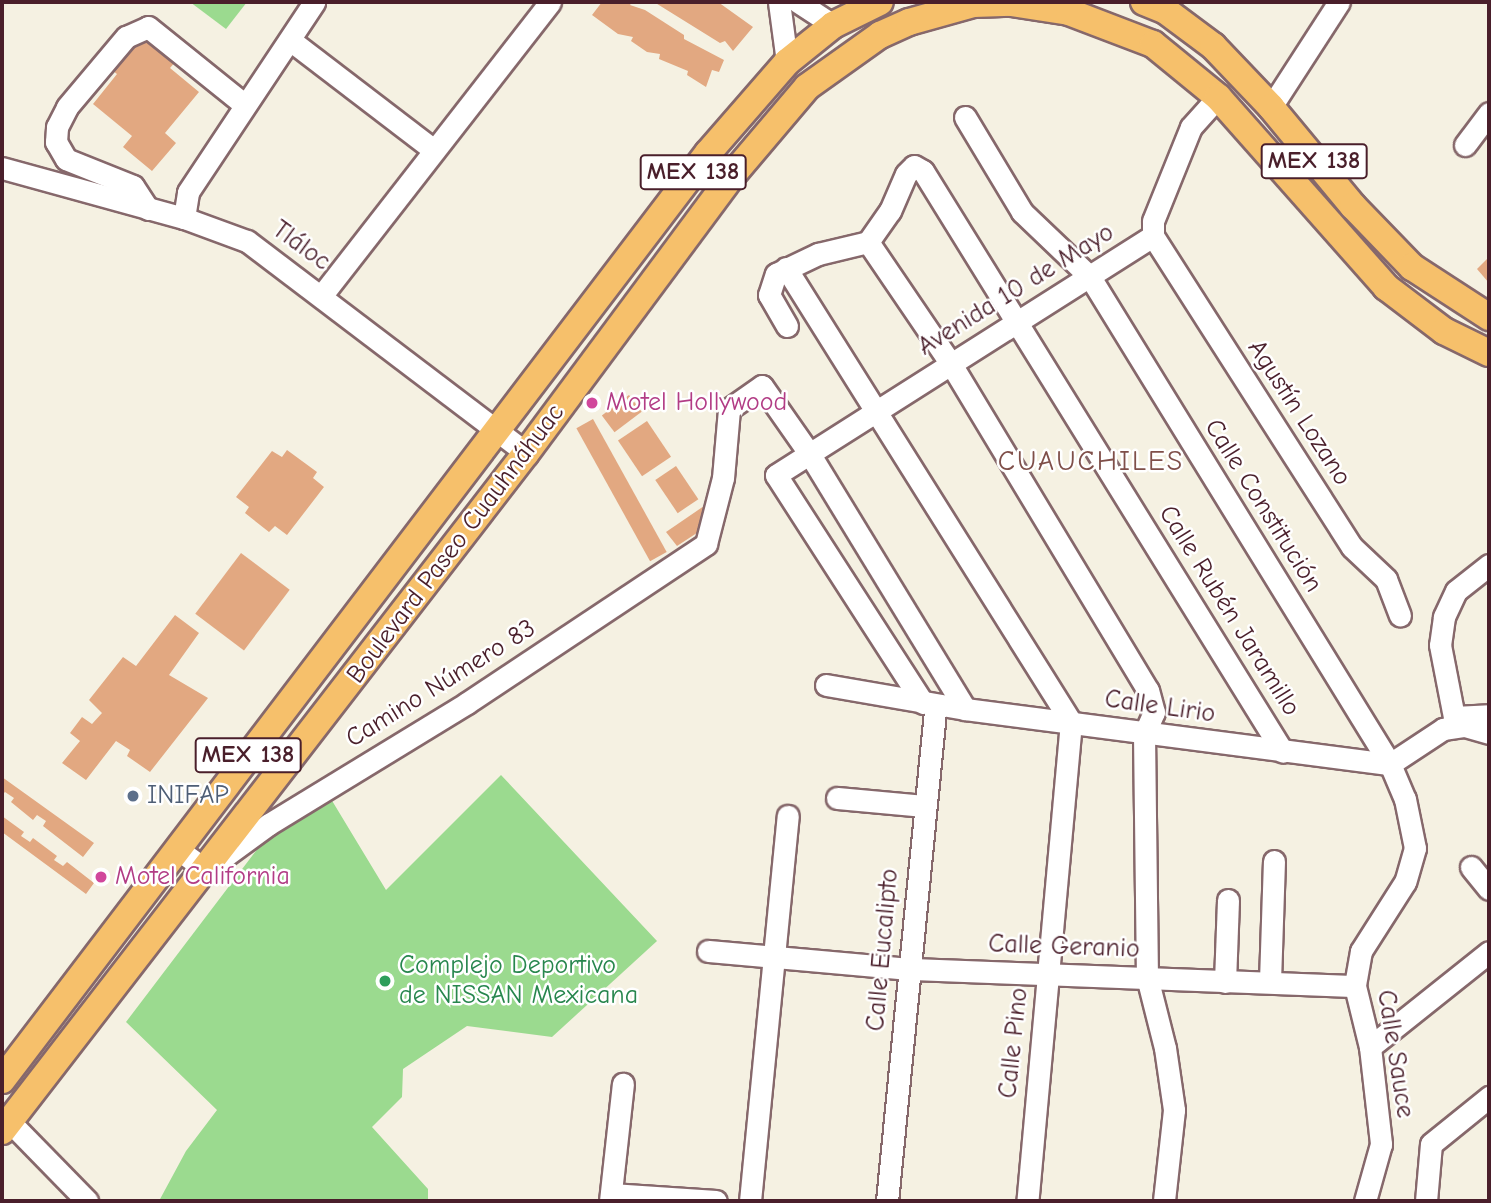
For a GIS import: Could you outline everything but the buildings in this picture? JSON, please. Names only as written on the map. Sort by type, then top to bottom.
[{"type":"main road","name":"Boulevard Paseo Cuauhnáhuac","points":[[2,1080],[493,429],[708,153],[787,62],[833,26],[880,2]]},
{"type":"main road","name":"MEX 138","points":[[1144,2],[1166,11],[1213,46],[1271,107],[1388,245],[1440,289],[1489,317]]},
{"type":"main road","name":"Boulevard Paseo Cuauhnáhuac","points":[[5,1126],[206,870],[526,453],[735,172],[798,97],[831,66],[880,35],[909,22],[973,4],[1041,5],[1113,25],[1153,44],[1219,97],[1386,287],[1444,331],[1489,353]]},
{"type":"street","points":[[184,218],[188,192],[314,2]]},
{"type":"street","points":[[322,295],[550,2]]},
{"type":"street","points":[[779,2],[787,62]]},
{"type":"street","points":[[798,2],[833,26]]},
{"type":"street","points":[[1271,107],[1339,2]]},
{"type":"street","points":[[148,209],[133,186],[66,159],[57,142],[57,127],[67,107],[126,37],[148,27],[245,105]]},
{"type":"street","points":[[289,40],[434,150]]},
{"type":"street","name":"Avenida 10 de Mayo","points":[[929,704],[776,475],[1153,236],[1153,221],[1191,127],[1219,97]]},
{"type":"street","points":[[1465,145],[1489,113]]},
{"type":"street","name":"Calle Constitución","points":[[965,117],[1022,212],[1090,277],[1390,764]]},
{"type":"street","name":"Calle Rubén Jaramillo","points":[[868,242],[914,166],[923,171],[1283,752]]},
{"type":"street","name":"Tláloc","points":[[2,168],[184,218],[247,241],[322,295],[526,453]]},
{"type":"street","name":"Agustín Lozano","points":[[1153,236],[1352,547],[1386,579],[1400,615]]},
{"type":"street","points":[[787,326],[769,295],[776,274],[818,254],[868,242],[951,364],[1148,690],[1154,712],[1144,734],[1147,977],[1165,1048],[1174,1110],[1164,1201]]},
{"type":"street","points":[[786,268],[1071,722]]},
{"type":"street","name":"Camino Número 83","points":[[206,870],[269,824],[467,704],[706,544],[725,468],[729,409],[762,386],[809,453]]},
{"type":"street","points":[[809,453],[965,709]]},
{"type":"street","points":[[1489,565],[1456,591],[1444,617],[1440,645],[1454,717],[1489,715]]},
{"type":"street","name":"Calle Lirio","points":[[827,685],[929,704],[1390,764]]},
{"type":"street","name":"Calle Eucalipto","points":[[887,1201],[925,806],[929,704]]},
{"type":"street","name":"Calle Pino","points":[[1027,1201],[1071,722]]},
{"type":"street","points":[[1390,764],[1443,729],[1465,726],[1489,733]]},
{"type":"street","name":"Calle Sauce","points":[[1365,1201],[1381,1144],[1370,1047],[1354,986],[1361,951],[1405,882],[1415,848],[1405,799],[1390,764]]},
{"type":"street","points":[[837,798],[925,806]]},
{"type":"street","points":[[750,1201],[788,816]]},
{"type":"street","points":[[176,848],[206,870]]},
{"type":"street","points":[[1270,981],[1274,861]]},
{"type":"street","points":[[1471,867],[1489,889]]},
{"type":"street","points":[[1225,982],[1228,901]]},
{"type":"street","name":"Calle Geranio","points":[[708,951],[910,969],[1354,986]]},
{"type":"street","points":[[1370,1047],[1489,952]]},
{"type":"street","points":[[623,1084],[611,1197],[716,1201]]},
{"type":"street","points":[[1426,1201],[1430,1144],[1489,1097]]},
{"type":"street","points":[[5,1126],[87,1201]]},
{"type":"green space","points":[[190,2],[247,2],[226,29]]},
{"type":"green space","name":"Complejo Deportivo de NISSAN Mexicana","points":[[501,775],[657,941],[552,1037],[467,1026],[403,1069],[402,1097],[372,1127],[428,1189],[428,1201],[159,1201],[186,1151],[217,1110],[126,1022],[268,835],[331,799],[386,890]]},
{"type":"place","name":"Motel Hollywood","points":[[592,403]]},
{"type":"place","name":"INIFAP","points":[[133,796]]},
{"type":"place","name":"Motel California","points":[[101,877]]},
{"type":"place","name":"Complejo Deportivo de NISSAN Mexicana","points":[[385,981]]},
{"type":"district","name":"CUAUCHILES","points":[[1091,461]]}]
